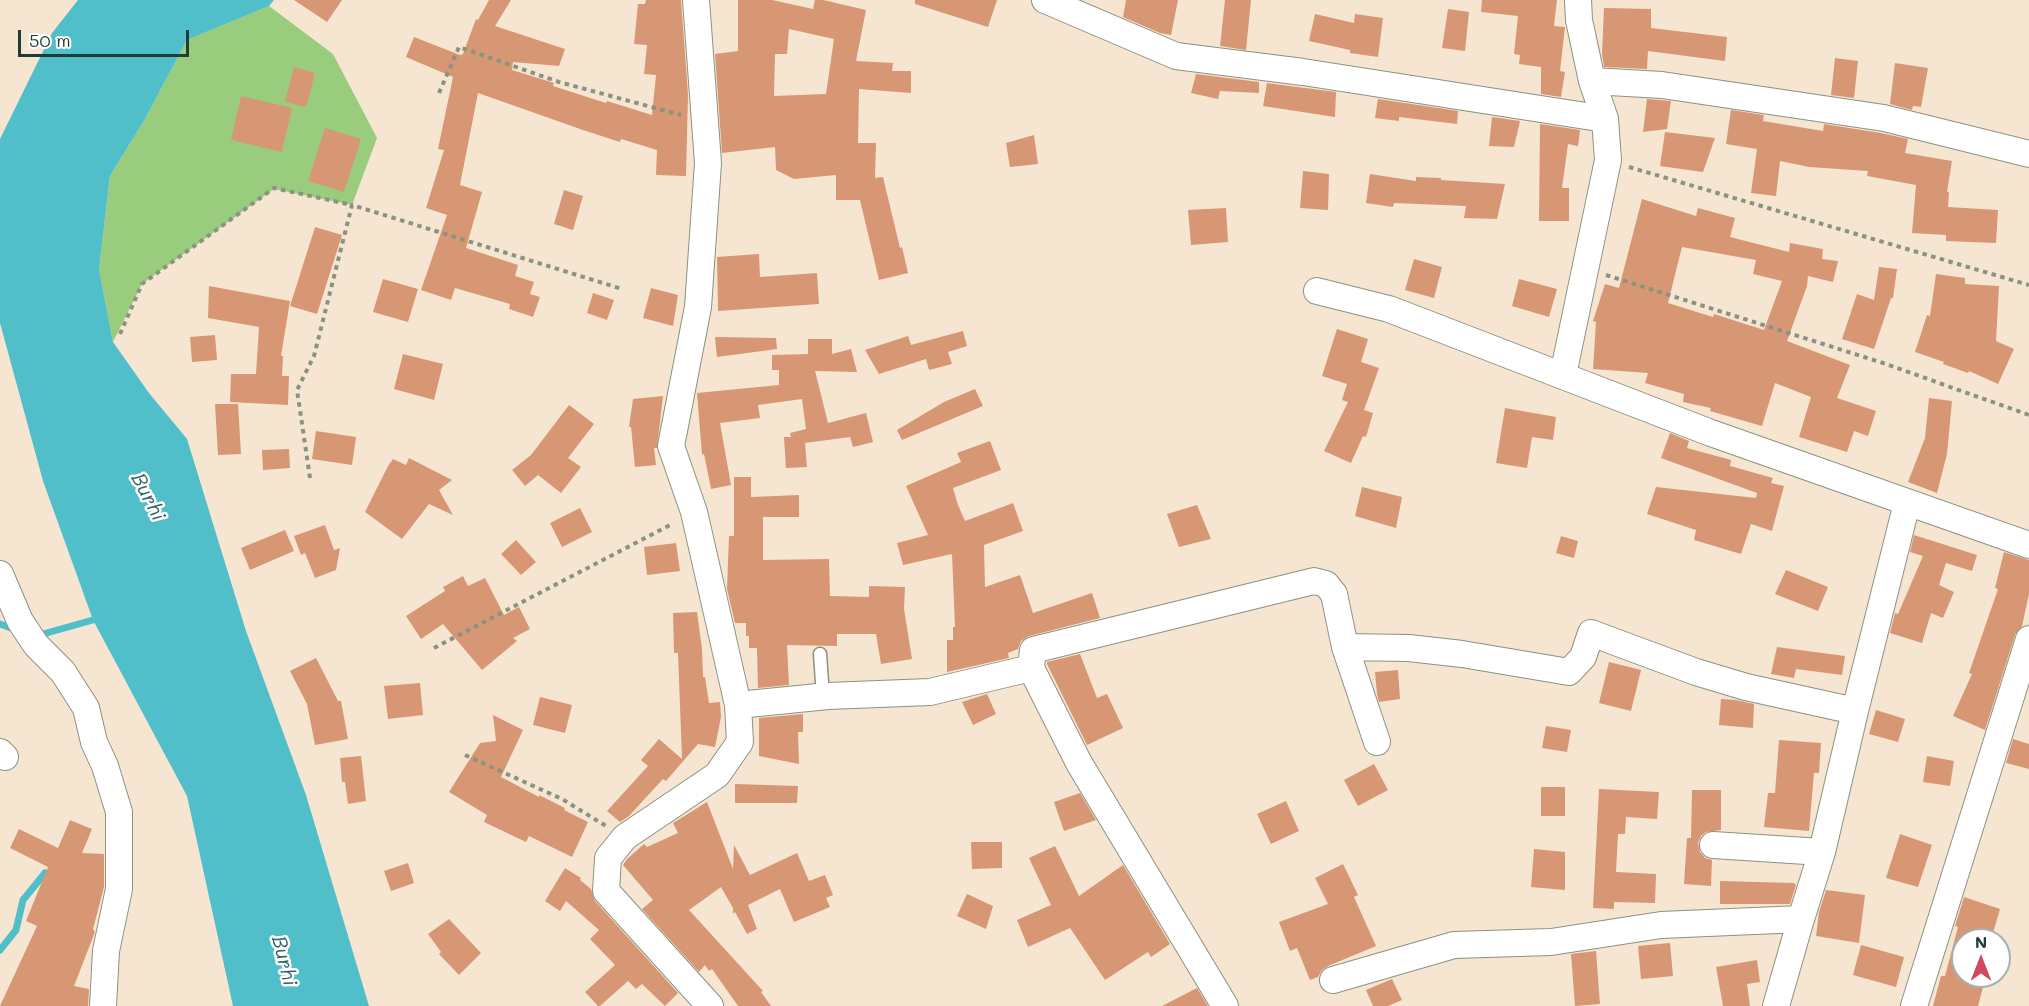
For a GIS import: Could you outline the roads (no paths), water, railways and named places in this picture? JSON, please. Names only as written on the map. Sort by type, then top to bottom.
[{"type":"street","points":[[696,0],[708,163],[698,307],[671,446],[694,512],[738,705],[740,742],[717,775],[625,837],[608,858],[606,891],[710,1006]]},
{"type":"street","points":[[1045,0],[1176,56],[1303,72],[1605,119]]},
{"type":"street","points":[[1563,375],[1608,160],[1605,119],[1592,81],[1579,20],[1578,0]]},
{"type":"street","points":[[1592,81],[1662,86],[1884,118],[2029,154]]},
{"type":"street","points":[[1317,291],[1389,309],[1711,433],[2029,545]]},
{"type":"street","points":[[1776,1006],[1822,852],[1908,502]]},
{"type":"street","points":[[0,574],[20,621],[36,645],[63,672],[86,708],[94,742],[105,766],[119,813],[119,889],[106,951],[103,1006]]},
{"type":"street","points":[[1225,1006],[1079,763],[1030,668],[1033,650],[1314,581],[1326,584],[1334,594],[1345,646],[1377,742]]},
{"type":"street","points":[[1345,646],[1409,648],[1462,654],[1569,672],[1583,657],[1591,633],[1696,672],[1746,687],[1855,711]]},
{"type":"street","points":[[1914,1006],[2029,639]]},
{"type":"street","points":[[738,705],[823,696],[930,692],[1030,668]]},
{"type":"street","points":[[1713,845],[1822,852]]},
{"type":"street","points":[[1333,980],[1454,945],[1551,942],[1661,925],[1801,919]]},
{"type":"lane","points":[[820,654],[823,696]]},
{"type":"water","name":"Burhi","points":[[78,0],[274,0],[269,6],[187,40],[145,119],[110,176],[99,269],[113,342],[149,393],[187,439],[246,631],[306,795],[369,1006],[233,1006],[187,796],[93,620],[43,481],[0,323],[0,139],[52,33]]},
{"type":"waterway","points":[[36,636],[100,618]]},
{"type":"waterway","points":[[0,624],[17,630]]},
{"type":"waterway","points":[[0,950],[16,930],[23,900],[45,873]]}]
